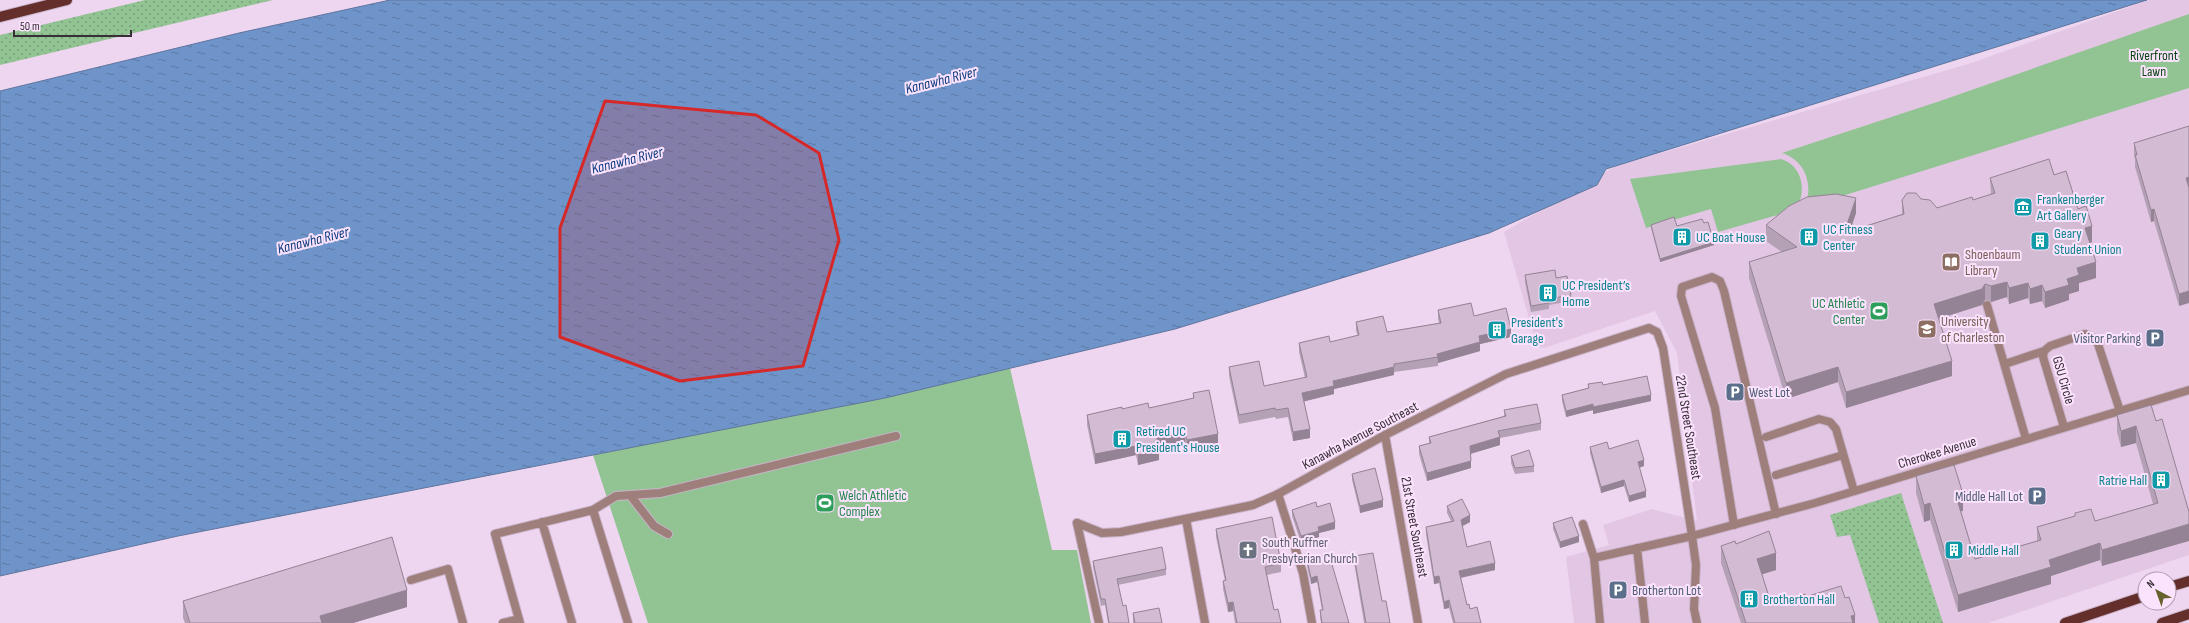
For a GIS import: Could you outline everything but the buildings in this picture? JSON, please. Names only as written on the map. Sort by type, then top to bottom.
[{"type":"main road","points":[[0,17],[67,0]]},
{"type":"main road","points":[[2177,585],[2189,581]]},
{"type":"main road","points":[[2065,623],[2137,599]]},
{"type":"main road","points":[[2162,623],[2189,614]]},
{"type":"street","points":[[1734,525],[1715,408],[1681,296],[1682,287],[1712,277],[1720,281],[1724,291],[1776,514]]},
{"type":"street","points":[[1987,304],[2026,439]]},
{"type":"street","name":"Kanawha Avenue Southeast","points":[[1100,623],[1077,524],[1102,533],[1121,532],[1253,505],[1278,494],[1385,435],[1506,374],[1650,328]]},
{"type":"street","name":"22nd Street Southeast","points":[[1650,328],[1657,332],[1663,348],[1696,565],[1694,609],[1697,623]]},
{"type":"street","name":"GSU Circle","points":[[2064,427],[2043,357],[2044,352],[2050,346],[2085,334],[2092,337],[2098,344],[2120,411]]},
{"type":"street","points":[[2005,364],[2044,352]]},
{"type":"street","name":"Cherokee Avenue","points":[[1594,558],[1692,536],[1776,514],[2189,390]]},
{"type":"street","points":[[1766,437],[1819,418],[1825,419],[1836,429],[1854,491]]},
{"type":"street","name":"21st Street Southeast","points":[[1385,435],[1418,623]]},
{"type":"street","points":[[504,623],[519,621],[495,534],[593,510],[616,496],[660,493],[896,436]]},
{"type":"street","points":[[1776,475],[1843,455]]},
{"type":"street","points":[[1278,494],[1303,573],[1312,623]]},
{"type":"street","points":[[630,495],[654,526],[668,534]]},
{"type":"street","points":[[593,510],[628,623]]},
{"type":"street","points":[[1186,519],[1205,623]]},
{"type":"street","points":[[542,522],[572,623]]},
{"type":"street","points":[[1583,524],[1594,558],[1600,623]]},
{"type":"street","points":[[1637,548],[1645,623]]},
{"type":"street","points":[[411,580],[448,569],[463,623]]},
{"type":"highlighted area","points":[[605,101],[756,115],[819,153],[839,240],[803,366],[680,381],[560,337],[560,228]]},
{"type":"shaded area","name":"University of Charleston","points":[[2149,0],[2189,0],[2189,555],[2142,571],[2137,571],[2137,573],[1988,623],[1574,623],[1566,557],[1609,545],[1603,525],[1652,509],[1697,521],[1677,353],[1655,311],[1544,348],[1537,346],[1504,232],[1616,166],[1968,64]]},
{"type":"green space","points":[[145,0],[273,0],[0,65],[0,35]]},
{"type":"green space","name":"Riverfront Lawn","points":[[2189,14],[2189,88],[1826,201],[1806,204],[1808,188],[1805,173],[1796,161],[1790,156],[1782,153],[1940,101]]},
{"type":"green space","points":[[1781,159],[1788,162],[1798,172],[1802,185],[1802,192],[1798,206],[1784,213],[1718,232],[1711,209],[1646,228],[1630,179]]},
{"type":"green space","name":"Welch Athletic Complex","points":[[1010,368],[1052,550],[1077,550],[1091,623],[648,623],[593,455]]},
{"type":"green space","points":[[1901,493],[1943,623],[1879,623],[1850,535],[1837,537],[1830,515]]},
{"type":"water","name":"Kanawha River","points":[[390,0],[2147,0],[1606,169],[1597,185],[1489,233],[1175,329],[885,398],[178,536],[0,576],[0,91],[239,33]]},
{"type":"place","name":"Frankenberger Art Gallery","points":[[2023,207]]},
{"type":"place","name":"UC Boat House","points":[[1682,237]]},
{"type":"place","name":"UC Fitness Center","points":[[1809,237]]},
{"type":"place","name":"Geary Student Union","points":[[2040,241]]},
{"type":"place","name":"Shoenbaum Library","points":[[1951,262]]},
{"type":"place","name":"UC President’s Home","points":[[1548,293]]},
{"type":"place","name":"UC Athletic Center","points":[[1879,311]]},
{"type":"place","name":"University of Charleston","points":[[1927,329]]},
{"type":"place","name":"President's Garage","points":[[1497,330]]},
{"type":"place","name":"Visitor Parking","points":[[2155,338]]},
{"type":"place","name":"West Lot","points":[[1735,392]]},
{"type":"place","name":"Retired UC President's House","points":[[1122,439]]},
{"type":"place","name":"Ratrie Hall","points":[[2161,480]]},
{"type":"place","name":"Middle Hall Lot","points":[[2037,496]]},
{"type":"place","name":"Welch Athletic Complex","points":[[825,503]]},
{"type":"place","name":"South Ruffner Presbyterian Church","points":[[1248,550]]},
{"type":"place","name":"Middle Hall","points":[[1954,550]]},
{"type":"place","name":"Brotherton Lot","points":[[1618,590]]},
{"type":"place","name":"Brotherton Hall","points":[[1749,599]]}]
